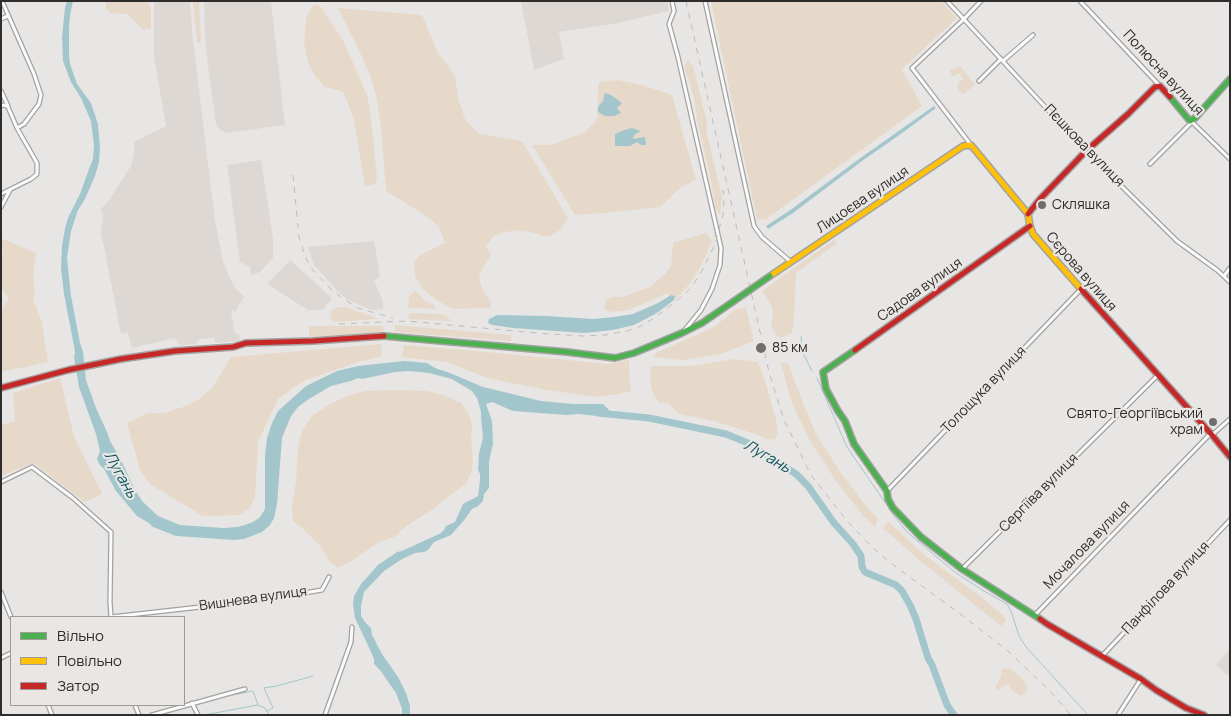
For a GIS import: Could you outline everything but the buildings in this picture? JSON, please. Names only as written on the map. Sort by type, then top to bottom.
[{"type":"street","points":[[2,1],[41,94],[38,104],[24,124],[17,128]]},
{"type":"street","points":[[672,1],[674,11],[669,24],[721,248],[720,265],[712,289],[701,310],[682,333]]},
{"type":"street","points":[[705,1],[754,226],[762,237],[791,263]]},
{"type":"street","name":"Пєшкова вулиця","points":[[947,1],[1086,151],[1177,241],[1217,270],[1230,282]]},
{"type":"street","points":[[981,1],[912,68],[971,145],[1028,214],[1086,151],[1155,87],[1160,86]]},
{"type":"street","name":"Полюсна вулиця","points":[[1080,1],[1191,121],[1230,159]]},
{"type":"street","points":[[1,19],[8,16]]},
{"type":"street","points":[[979,81],[1033,35]]},
{"type":"street","points":[[1150,164],[1195,118],[1230,78]]},
{"type":"street","points":[[1,91],[17,128],[37,163],[37,174],[1,194]]},
{"type":"street","points":[[1,106],[8,107]]},
{"type":"street","name":"Лицоєва вулиця","points":[[1,388],[109,361],[175,351],[232,347],[246,343],[314,342],[388,336],[616,358],[634,353],[702,323],[963,146],[971,145]]},
{"type":"street","points":[[1,207],[10,189]]},
{"type":"street","name":"Сєрова вулиця","points":[[1028,214],[1033,234],[1230,457]]},
{"type":"street","name":"Садова вулиця","points":[[887,491],[854,444],[845,421],[826,389],[823,372],[1030,226]]},
{"type":"street","points":[[1224,276],[1230,268]]},
{"type":"street","name":"Толощука вулиця","points":[[887,491],[1081,290]]},
{"type":"street","name":"Сергіїва вулиця","points":[[962,569],[1159,375]]},
{"type":"street","name":"Мочалова вулиця","points":[[1035,615],[1211,434],[1230,419]]},
{"type":"street","points":[[1,482],[32,467],[73,498],[111,532],[111,616]]},
{"type":"street","points":[[887,491],[888,499],[893,508],[921,537],[962,569],[1047,624],[1141,679],[1156,690],[1186,708],[1204,715]]},
{"type":"street","name":"Панфілова вулиця","points":[[1102,656],[1230,520]]},
{"type":"street","name":"Вишнева вулиця","points":[[120,616],[263,600],[322,590],[329,577]]},
{"type":"street","points":[[1,592],[11,616]]},
{"type":"street","points":[[325,715],[351,642],[352,627]]},
{"type":"street","points":[[1118,715],[1141,679]]},
{"type":"street","points":[[185,705],[245,689]]},
{"type":"street","points":[[192,703],[198,715]]},
{"type":"street","points":[[152,715],[182,706]]},
{"type":"shaded area","points":[[106,1],[147,1],[151,8],[151,29],[144,30],[128,14],[110,13],[106,8]]},
{"type":"shaded area","points":[[154,1],[190,1],[193,41],[215,220],[223,262],[233,285],[244,297],[235,312],[231,311],[234,331],[240,336],[239,341],[215,343],[214,338],[199,339],[196,344],[179,345],[175,338],[132,348],[128,333],[121,334],[101,232],[103,217],[101,209],[131,166],[134,142],[166,126],[154,57]]},
{"type":"shaded area","points":[[193,1],[199,1],[201,42],[197,43]]},
{"type":"shaded area","points":[[205,1],[271,1],[285,125],[226,133],[218,128],[206,51]]},
{"type":"shaded area","points":[[521,1],[667,1],[669,11],[618,23],[559,32],[564,59],[534,70]]},
{"type":"shaded area","points":[[711,1],[941,1],[957,18],[902,69],[922,106],[765,220],[757,219]]},
{"type":"shaded area","points":[[317,4],[322,8],[345,44],[368,98],[377,179],[375,184],[365,186],[354,120],[344,93],[325,87],[315,76],[308,63],[304,43],[306,18],[309,11]]},
{"type":"shaded area","points":[[338,8],[422,15],[437,51],[455,76],[458,98],[465,119],[479,134],[522,141],[568,218],[561,229],[551,236],[518,230],[494,236],[486,246],[491,255],[479,275],[481,286],[491,301],[491,308],[452,309],[435,299],[422,288],[415,277],[414,262],[420,255],[445,243],[439,227],[428,217],[386,191],[381,128],[376,96],[370,75]]},
{"type":"shaded area","points":[[688,60],[693,66],[707,123],[707,134],[722,197],[720,215],[715,208],[694,98],[684,67]]},
{"type":"shaded area","points":[[960,66],[975,84],[963,95],[957,87],[958,83],[963,79],[959,73],[953,77],[949,70]]},
{"type":"shaded area","points":[[618,80],[642,85],[672,95],[696,180],[680,188],[660,207],[575,215],[532,145],[551,145],[585,132],[597,120],[599,82]]},
{"type":"shaded area","points":[[261,160],[273,238],[273,258],[260,272],[251,275],[250,267],[240,262],[227,165]]},
{"type":"shaded area","points":[[706,233],[712,241],[703,262],[693,279],[674,300],[674,296],[665,294],[629,310],[611,312],[605,309],[606,300],[612,297],[622,297],[650,287],[665,274],[671,266],[673,243]]},
{"type":"shaded area","points":[[1,238],[36,253],[33,276],[35,292],[33,299],[42,322],[48,362],[1,372],[1,310],[9,299],[1,289],[3,253]]},
{"type":"shaded area","points":[[835,239],[837,243],[796,273],[792,333],[780,338],[771,326],[772,307],[762,291]]},
{"type":"shaded area","points":[[374,241],[380,277],[374,280],[383,302],[383,309],[373,310],[348,300],[339,293],[314,265],[308,247]]},
{"type":"shaded area","points":[[290,260],[332,298],[323,310],[308,310],[267,284]]},
{"type":"shaded area","points":[[415,291],[437,309],[408,308],[410,295]]},
{"type":"shaded area","points":[[338,307],[345,307],[377,318],[335,322],[330,314],[332,310]]},
{"type":"shaded area","points":[[746,308],[754,341],[721,354],[683,360],[652,357],[656,353],[714,327],[736,309]]},
{"type":"shaded area","points":[[409,313],[443,314],[452,321],[408,319]]},
{"type":"shaded area","points":[[395,325],[511,335],[511,341],[395,332]]},
{"type":"shaded area","points":[[309,326],[383,326],[384,334],[309,337]]},
{"type":"shaded area","points":[[381,344],[382,356],[358,362],[303,381],[278,399],[258,442],[255,498],[249,509],[239,515],[203,516],[151,485],[140,470],[127,423],[148,413],[164,413],[198,400],[212,388],[231,357]]},
{"type":"shaded area","points":[[404,345],[608,364],[629,360],[631,391],[597,397],[547,390],[487,378],[447,362],[402,357]]},
{"type":"shaded area","points":[[735,359],[758,362],[776,420],[778,435],[774,440],[714,421],[679,414],[668,403],[659,403],[652,391],[650,381],[651,366],[690,366]]},
{"type":"shaded area","points":[[781,363],[788,363],[817,436],[843,476],[870,511],[878,518],[875,527],[864,517],[836,481],[809,439],[791,401]]},
{"type":"shaded area","points":[[60,378],[74,436],[102,494],[85,502],[33,463],[1,476],[1,425],[15,421],[13,393]]},
{"type":"shaded area","points":[[366,391],[427,391],[444,395],[461,403],[469,414],[472,425],[472,471],[467,482],[432,510],[408,525],[394,537],[379,542],[338,568],[329,561],[321,547],[293,521],[292,505],[296,482],[298,448],[302,431],[312,416],[347,396]]},
{"type":"shaded area","points":[[889,522],[922,553],[1004,616],[1006,621],[1001,626],[918,559],[883,528]]},
{"type":"shaded area","points":[[1230,649],[1230,677],[1216,665]]},
{"type":"shaded area","points":[[1010,668],[1022,678],[1028,688],[1022,696],[1013,692],[1008,684],[998,691],[995,688],[1001,677],[1002,669]]},
{"type":"water","points":[[67,1],[73,1],[69,29],[70,64],[77,84],[91,103],[98,124],[100,148],[95,176],[78,210],[71,231],[67,258],[71,296],[83,352],[86,380],[96,408],[110,441],[136,492],[143,502],[158,516],[180,525],[224,528],[245,525],[259,518],[265,509],[265,455],[267,438],[278,411],[306,386],[337,371],[358,366],[404,361],[427,363],[483,387],[541,401],[603,404],[609,410],[606,417],[513,411],[492,402],[486,404],[492,421],[493,444],[489,461],[489,488],[484,494],[483,501],[472,509],[451,535],[434,542],[424,552],[415,553],[402,559],[384,571],[364,592],[361,616],[371,628],[372,635],[382,654],[398,677],[406,693],[410,706],[410,715],[402,715],[402,709],[396,693],[374,664],[374,659],[355,618],[354,596],[361,584],[378,565],[397,552],[441,533],[446,526],[455,522],[463,504],[478,496],[480,480],[478,470],[479,453],[483,438],[481,412],[477,398],[472,391],[452,379],[429,373],[408,371],[362,379],[358,378],[331,386],[298,407],[291,416],[282,438],[277,504],[274,518],[270,525],[262,532],[244,539],[235,540],[176,536],[153,527],[137,516],[116,491],[97,459],[100,451],[79,387],[74,346],[64,294],[61,268],[65,228],[93,159],[94,145],[91,121],[81,98],[71,82],[63,61],[62,37]]},
{"type":"water","points":[[605,93],[622,103],[617,108],[621,113],[614,116],[605,116],[598,112],[598,107],[603,101]]},
{"type":"water","points":[[934,106],[936,108],[793,213],[768,229],[766,226]]},
{"type":"water","points":[[632,128],[641,131],[634,135],[633,139],[645,137],[646,145],[641,145],[637,142],[630,146],[615,146],[615,134]]},
{"type":"water","points":[[671,295],[675,296],[674,300],[657,313],[634,325],[613,330],[584,333],[513,328],[488,323],[489,319],[497,315],[593,319],[614,317],[633,314]]},
{"type":"waterway","points":[[801,336],[802,351],[812,371]]},
{"type":"waterway","points":[[817,378],[847,447],[907,532],[956,573],[1007,604],[1019,636],[1026,647],[1088,715]]},
{"type":"waterway","name":"Лугань","points":[[598,413],[649,418],[726,434],[748,443],[796,474],[808,486],[834,523],[853,544],[861,556],[862,567],[865,572],[896,585],[902,591],[916,619],[928,658],[947,705],[954,715]]},
{"type":"waterway","points":[[267,711],[273,708],[264,688],[313,676]]},
{"type":"waterway","points":[[232,695],[253,691],[258,705]]},
{"type":"waterway","points":[[204,715],[258,705],[265,708],[269,715]]},
{"type":"railway","points":[[686,1],[769,372],[784,420],[811,475],[848,522],[872,547],[1008,651],[1050,691],[1071,715]]},
{"type":"railway","points":[[293,175],[299,237],[311,268],[333,291],[358,308],[393,318]]},
{"type":"railway","points":[[339,324],[407,321],[582,336],[605,335],[627,331],[641,326],[657,316],[691,288],[702,271],[715,244],[723,215],[723,190]]},
{"type":"traffic: fast","points":[[1170,97],[1190,121],[1195,118],[1230,79]]},
{"type":"traffic: fast","points":[[734,301],[770,276]]},
{"type":"traffic: fast","points":[[384,336],[615,358],[634,353],[682,333],[702,323],[734,301]]},
{"type":"traffic: fast","points":[[855,350],[823,372],[826,389],[845,421],[854,444],[887,491],[888,499],[893,508],[921,537],[962,569],[1040,619]]},
{"type":"traffic: slow","points":[[770,276],[963,146],[971,145],[1028,214],[1033,234],[1081,289]]},
{"type":"traffic: jam","points":[[1028,214],[1086,151],[1155,87],[1160,86],[1170,97]]},
{"type":"traffic: jam","points":[[855,350],[1030,226]]},
{"type":"traffic: jam","points":[[1081,289],[1230,457]]},
{"type":"traffic: jam","points":[[1,388],[68,370],[121,359],[175,351],[233,347],[246,343],[384,336]]},
{"type":"traffic: jam","points":[[1040,619],[1186,708],[1204,715]]},
{"type":"place","name":"Скляшка","points":[[1042,205]]},
{"type":"place","name":"85 км","points":[[761,348]]},
{"type":"place","name":"Свято-Георгіївський храм","points":[[1213,422]]}]
